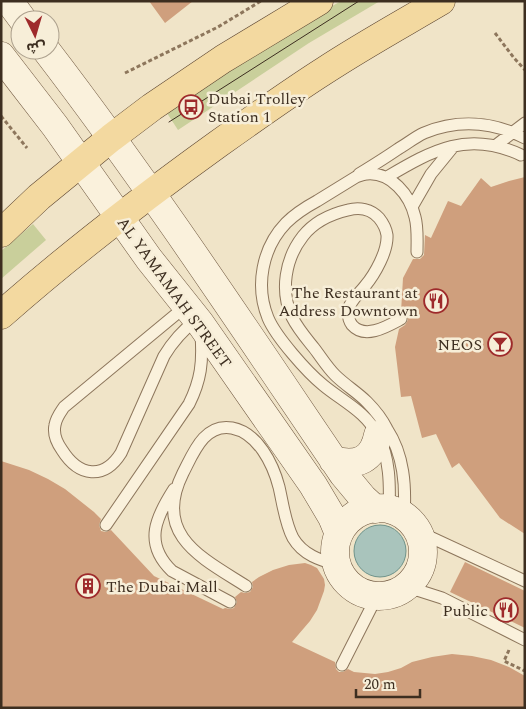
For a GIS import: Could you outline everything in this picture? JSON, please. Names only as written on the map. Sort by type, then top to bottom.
[{"type":"main road","points":[[1,233],[39,197],[152,107],[224,59],[319,1]]},
{"type":"main road","points":[[1,315],[40,280],[150,193],[324,71],[441,1]]},
{"type":"street","name":"AL YAMAMAH STREET","points":[[1,56],[82,163],[149,259],[194,316],[313,485],[332,517],[339,534]]},
{"type":"street","name":"AL YAMAMAH STREET","points":[[54,60],[86,102],[180,235],[352,487],[396,516]]},
{"type":"street","points":[[333,460],[354,463],[363,460],[371,454],[376,445],[378,435]]},
{"type":"street","points":[[360,513],[396,516],[423,546],[422,562],[416,577],[404,589],[392,594],[378,596],[364,594],[352,587],[343,578],[337,565],[335,550],[339,534],[348,522],[360,513]]},
{"type":"lane","points":[[495,146],[525,123]]},
{"type":"lane","points":[[396,516],[387,464],[378,435],[359,412],[328,390],[310,373],[278,334],[269,319],[261,286],[267,252],[275,236],[299,212],[423,134],[436,129],[462,124],[475,124],[500,128],[525,138]]},
{"type":"lane","points":[[387,178],[408,165],[455,145],[468,143],[482,144],[508,149],[521,155]]},
{"type":"lane","points":[[412,208],[431,174],[455,145]]},
{"type":"lane","points":[[356,177],[376,174],[387,178],[397,185],[406,196],[415,217],[417,252]]},
{"type":"lane","points":[[396,516],[405,498],[405,481],[402,463],[389,430],[366,401],[334,374],[305,337],[292,317],[287,303],[285,289],[289,260],[295,247],[314,224],[334,214],[354,209],[366,209],[376,215],[384,224],[387,235],[385,246],[374,274],[351,304],[348,311],[349,318],[352,325],[365,331],[380,329],[401,319]]},
{"type":"lane","points":[[194,316],[164,356],[116,461],[100,471],[91,472],[75,465],[67,458],[54,434],[58,415],[64,407],[194,316]]},
{"type":"lane","points":[[106,525],[196,391],[202,362],[194,316]]},
{"type":"lane","points":[[230,602],[172,571],[158,554],[155,544],[156,523],[162,507],[180,480],[198,445],[216,429],[229,428],[241,430],[251,436],[273,471],[288,527],[294,540],[303,550],[315,558],[337,565]]},
{"type":"lane","points":[[180,480],[175,494],[173,509],[176,524],[182,538],[202,559],[246,586]]},
{"type":"lane","points":[[396,516],[525,581]]},
{"type":"lane","points":[[404,589],[442,598],[520,638]]},
{"type":"lane","points":[[342,666],[378,596]]},
{"type":"path","points":[[125,72],[218,27],[261,1]]},
{"type":"path","points":[[495,33],[525,70]]},
{"type":"path","points":[[1,116],[27,148]]},
{"type":"path","points":[[520,638],[504,661],[525,671]]},
{"type":"green space","points":[[341,1],[380,1],[309,43],[178,130],[165,110],[277,38]]},
{"type":"green space","points":[[33,224],[46,240],[1,279],[1,251]]},
{"type":"water","points":[[380,525],[390,527],[398,533],[404,541],[406,551],[404,561],[398,569],[390,575],[380,577],[370,575],[362,569],[356,561],[354,551],[356,541],[362,533],[370,527]]},
{"type":"building","points":[[149,1],[193,1],[165,23]]},
{"type":"building","points":[[525,177],[525,534],[500,518],[459,463],[452,468],[436,434],[422,438],[411,396],[401,397],[395,347],[399,329],[408,320],[407,315],[401,312],[403,278],[413,259],[420,259],[424,255],[425,235],[431,238],[448,201],[461,206],[481,178],[491,187]]},
{"type":"building","name":"The Dubai Mall","points":[[1,461],[29,470],[65,489],[101,519],[99,525],[101,531],[111,530],[154,576],[223,609],[234,608],[237,602],[235,597],[241,592],[250,592],[253,587],[252,582],[273,570],[305,563],[317,568],[324,579],[324,591],[317,610],[292,642],[335,662],[336,669],[339,672],[348,669],[354,672],[375,674],[388,672],[412,662],[432,657],[452,654],[472,656],[491,660],[525,676],[525,708],[1,708]]},
{"type":"building","name":"Public","points":[[465,562],[525,591],[525,628],[450,592]]},
{"type":"tram line","points":[[169,122],[359,1]]},
{"type":"place","name":"Dubai Trolley Station 1","points":[[191,107]]},
{"type":"place","name":"The Restaurant at Address Downtown","points":[[436,301]]},
{"type":"place","name":"NEOS","points":[[500,344]]},
{"type":"place","name":"The Dubai Mall","points":[[88,586]]},
{"type":"place","name":"Public","points":[[506,610]]}]
